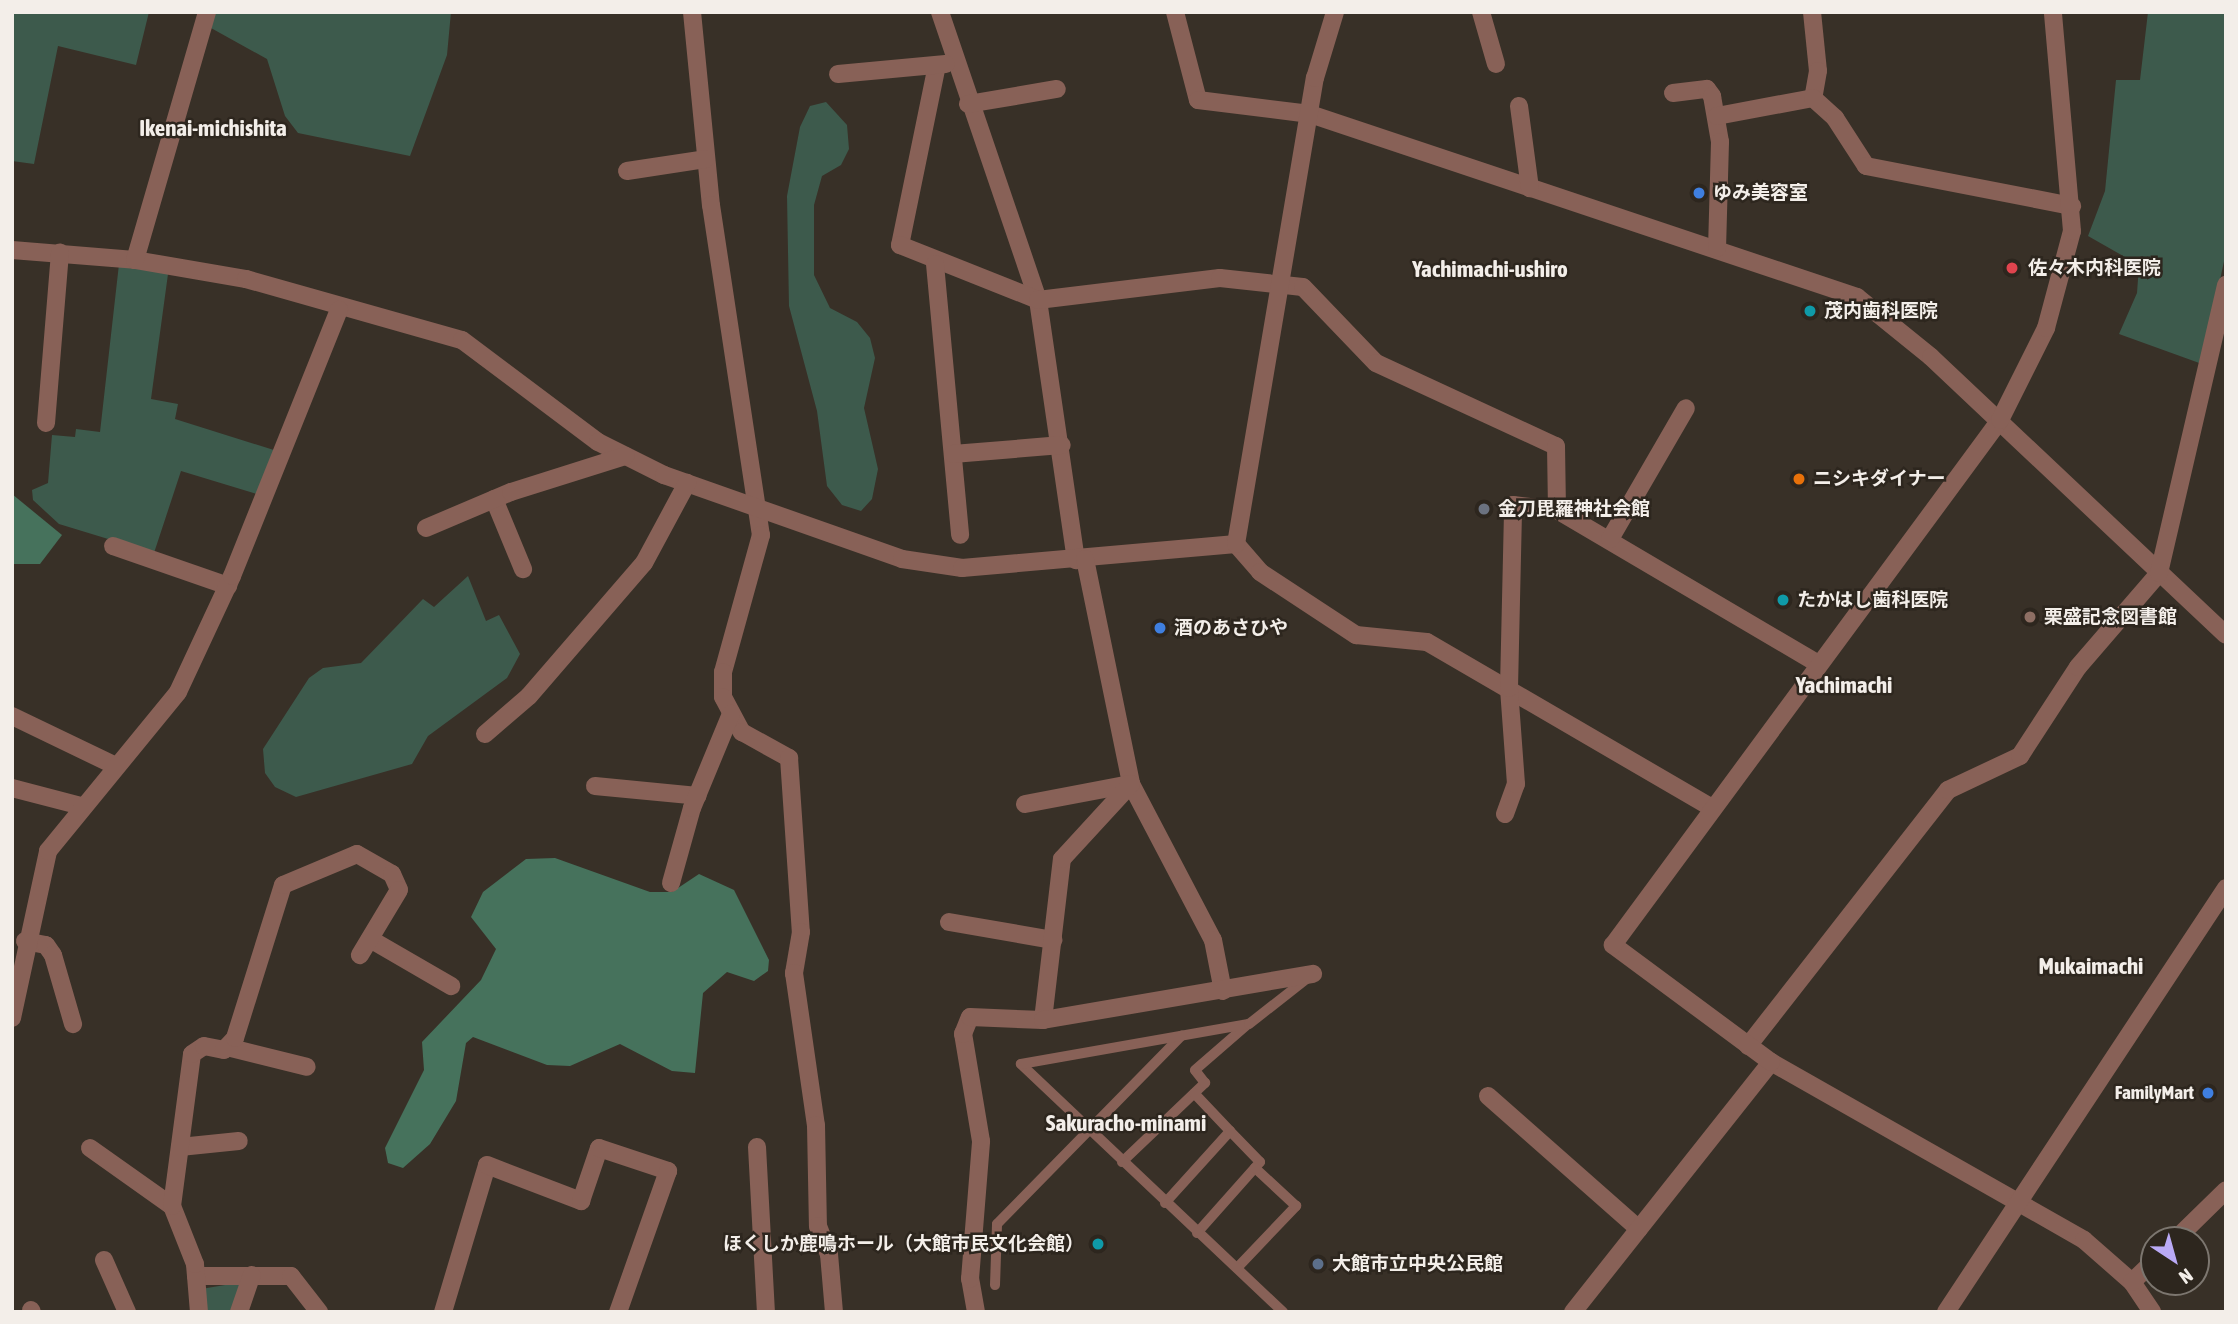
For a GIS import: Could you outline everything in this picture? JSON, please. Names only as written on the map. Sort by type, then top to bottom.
[{"type":"street","points":[[135,260],[207,12]]},
{"type":"street","points":[[692,12],[705,159],[761,535],[723,672],[731,714],[742,732],[789,758],[801,932],[793,973],[816,1125],[818,1226],[829,1254],[834,1312]]},
{"type":"street","points":[[940,12],[945,64],[900,245],[935,264],[1038,300],[1220,278],[1284,281],[1303,287],[1338,317],[1376,363],[1556,446],[1557,510]]},
{"type":"street","points":[[1175,12],[1198,100],[1310,114],[1717,247],[1857,297],[2000,420],[2158,573],[2223,627]]},
{"type":"street","points":[[1236,544],[1284,281],[1310,114],[1335,12]]},
{"type":"street","points":[[1481,12],[1496,64]]},
{"type":"street","points":[[1812,12],[1818,71],[1813,98]]},
{"type":"street","points":[[2053,12],[2072,206],[2066,263],[2046,328],[2000,420],[1711,807],[1613,945],[1771,1062],[2084,1241],[2132,1282],[2152,1312]]},
{"type":"street","points":[[838,74],[945,64]]},
{"type":"street","points":[[945,64],[968,104],[1038,300],[1080,559],[1131,784],[1213,940],[1223,991]]},
{"type":"street","points":[[968,104],[1057,89]]},
{"type":"street","points":[[1673,93],[1707,89],[1717,116],[1717,247]]},
{"type":"street","points":[[1717,116],[1813,98],[1829,111],[1866,166],[2072,206]]},
{"type":"street","points":[[1520,106],[1530,188]]},
{"type":"street","points":[[627,171],[705,159]]},
{"type":"street","points":[[12,250],[135,260],[246,279],[339,310],[462,340],[515,386],[625,456],[687,483],[902,559],[962,568],[1236,544]]},
{"type":"street","points":[[46,423],[60,253]]},
{"type":"street","points":[[935,264],[960,535]]},
{"type":"street","points":[[1748,1046],[1948,790],[2020,756],[2078,667],[2158,573],[2219,362],[2226,285]]},
{"type":"street","points":[[12,1018],[25,941],[48,852],[82,806],[178,692],[228,586],[339,310]]},
{"type":"street","points":[[1610,540],[1686,408]]},
{"type":"street","points":[[953,454],[1062,444]]},
{"type":"street","points":[[426,528],[494,499],[625,456]]},
{"type":"street","points":[[485,734],[529,696],[644,563],[687,483]]},
{"type":"street","points":[[494,499],[523,569]]},
{"type":"street","points":[[1505,814],[1516,784],[1509,688],[1513,505],[1557,510],[1818,664]]},
{"type":"street","points":[[1236,544],[1261,572],[1356,635],[1427,642],[1711,807]]},
{"type":"street","points":[[113,546],[228,586]]},
{"type":"street","points":[[671,883],[698,796],[731,714]]},
{"type":"street","points":[[12,716],[116,766]]},
{"type":"street","points":[[1025,804],[1131,784]]},
{"type":"street","points":[[1043,1020],[1062,859],[1131,784]]},
{"type":"street","points":[[595,786],[698,796]]},
{"type":"street","points":[[12,788],[82,806]]},
{"type":"street","points":[[227,1047],[283,885],[357,854],[373,859],[393,874],[399,890],[360,955]]},
{"type":"street","points":[[1946,1312],[2016,1200],[2226,888]]},
{"type":"street","points":[[949,922],[1053,940]]},
{"type":"street","points":[[370,939],[451,986]]},
{"type":"street","points":[[25,941],[46,945],[53,955],[73,1024]]},
{"type":"street","points":[[976,1312],[970,1279],[981,1141],[963,1034],[970,1017],[1043,1020],[1313,974]]},
{"type":"street","points":[[199,1312],[196,1276],[172,1206],[192,1054],[204,1046],[227,1047],[307,1067]]},
{"type":"street","points":[[1573,1312],[1771,1062]]},
{"type":"street","points":[[1488,1096],[1639,1228]]},
{"type":"street","points":[[180,1147],[239,1140]]},
{"type":"street","points":[[757,1147],[766,1312]]},
{"type":"street","points":[[90,1148],[172,1206]]},
{"type":"street","points":[[443,1312],[487,1165],[581,1201],[599,1148],[668,1171],[618,1312]]},
{"type":"street","points":[[2189,1226],[2226,1189]]},
{"type":"street","points":[[104,1260],[127,1312]]},
{"type":"street","points":[[2132,1282],[2140,1274]]},
{"type":"street","points":[[239,1312],[253,1275]]},
{"type":"street","points":[[196,1276],[291,1276],[319,1312]]},
{"type":"lane","points":[[1122,1162],[1205,1083],[1195,1070],[1313,974]]},
{"type":"lane","points":[[1249,1024],[1021,1064],[1283,1312]]},
{"type":"lane","points":[[995,1285],[997,1224],[1182,1035]]},
{"type":"lane","points":[[1194,1093],[1260,1162],[1197,1233]]},
{"type":"lane","points":[[1165,1203],[1230,1131]]},
{"type":"lane","points":[[1237,1268],[1296,1206],[1255,1168]]},
{"type":"green space","points":[[12,12],[149,12],[136,65],[58,46],[34,164],[12,161]]},
{"type":"green space","points":[[215,12],[451,12],[447,55],[410,156],[298,133],[285,116],[267,59],[211,28]]},
{"type":"green space","points":[[2148,12],[2226,12],[2226,252],[2202,364],[2119,334],[2137,293],[2139,265],[2088,236],[2105,191],[2116,80],[2140,80]]},
{"type":"green space","points":[[826,102],[847,125],[849,149],[841,165],[822,176],[814,205],[814,275],[830,308],[857,322],[870,338],[875,358],[864,408],[878,469],[872,499],[861,511],[842,505],[827,486],[817,411],[789,306],[787,196],[800,127],[810,106]]},
{"type":"green space","points":[[119,264],[168,274],[151,399],[178,404],[175,419],[277,451],[260,495],[181,471],[154,553],[59,524],[33,500],[32,490],[48,483],[52,435],[75,437],[76,429],[100,432]]},
{"type":"green space","points":[[12,494],[62,535],[40,564],[12,564]]},
{"type":"green space","points":[[468,576],[486,621],[499,615],[520,654],[507,678],[428,736],[412,764],[296,797],[275,787],[265,773],[263,749],[309,678],[323,668],[361,663],[423,599],[434,607]]},
{"type":"green space","points":[[555,858],[650,892],[672,892],[699,874],[734,890],[769,960],[768,971],[754,981],[727,972],[703,993],[695,1073],[672,1071],[620,1044],[570,1066],[547,1065],[473,1037],[466,1043],[456,1101],[430,1144],[403,1168],[388,1163],[385,1148],[424,1070],[422,1042],[481,980],[496,949],[471,917],[483,892],[526,859]]},
{"type":"green space","points":[[243,1282],[232,1312],[203,1312],[201,1289]]},
{"type":"place","name":"ゆみ美容室","points":[[1699,193]]},
{"type":"place","name":"佐々木内科医院","points":[[2012,268]]},
{"type":"place","name":"茂内歯科医院","points":[[1810,311]]},
{"type":"place","name":"ニシキダイナー","points":[[1799,479]]},
{"type":"place","name":"金刀毘羅神社会館","points":[[1484,509]]},
{"type":"place","name":"たかはし歯科医院","points":[[1783,600]]},
{"type":"place","name":"栗盛記念図書館","points":[[2030,617]]},
{"type":"place","name":"酒のあさひや","points":[[1160,628]]},
{"type":"place","name":"FamilyMart","points":[[2208,1093]]},
{"type":"place","name":"ほくしか鹿鳴ホール（大館市民文化会館）","points":[[1098,1244]]},
{"type":"place","name":"大館市立中央公民館","points":[[1318,1264]]},
{"type":"district","name":"Ikenai-michishita","points":[[213,128]]},
{"type":"district","name":"Yachimachi-ushiro","points":[[1490,269]]},
{"type":"district","name":"Yachimachi","points":[[1844,685]]},
{"type":"district","name":"Mukaimachi","points":[[2091,966]]},
{"type":"district","name":"Sakuracho-minami","points":[[1126,1123]]}]
